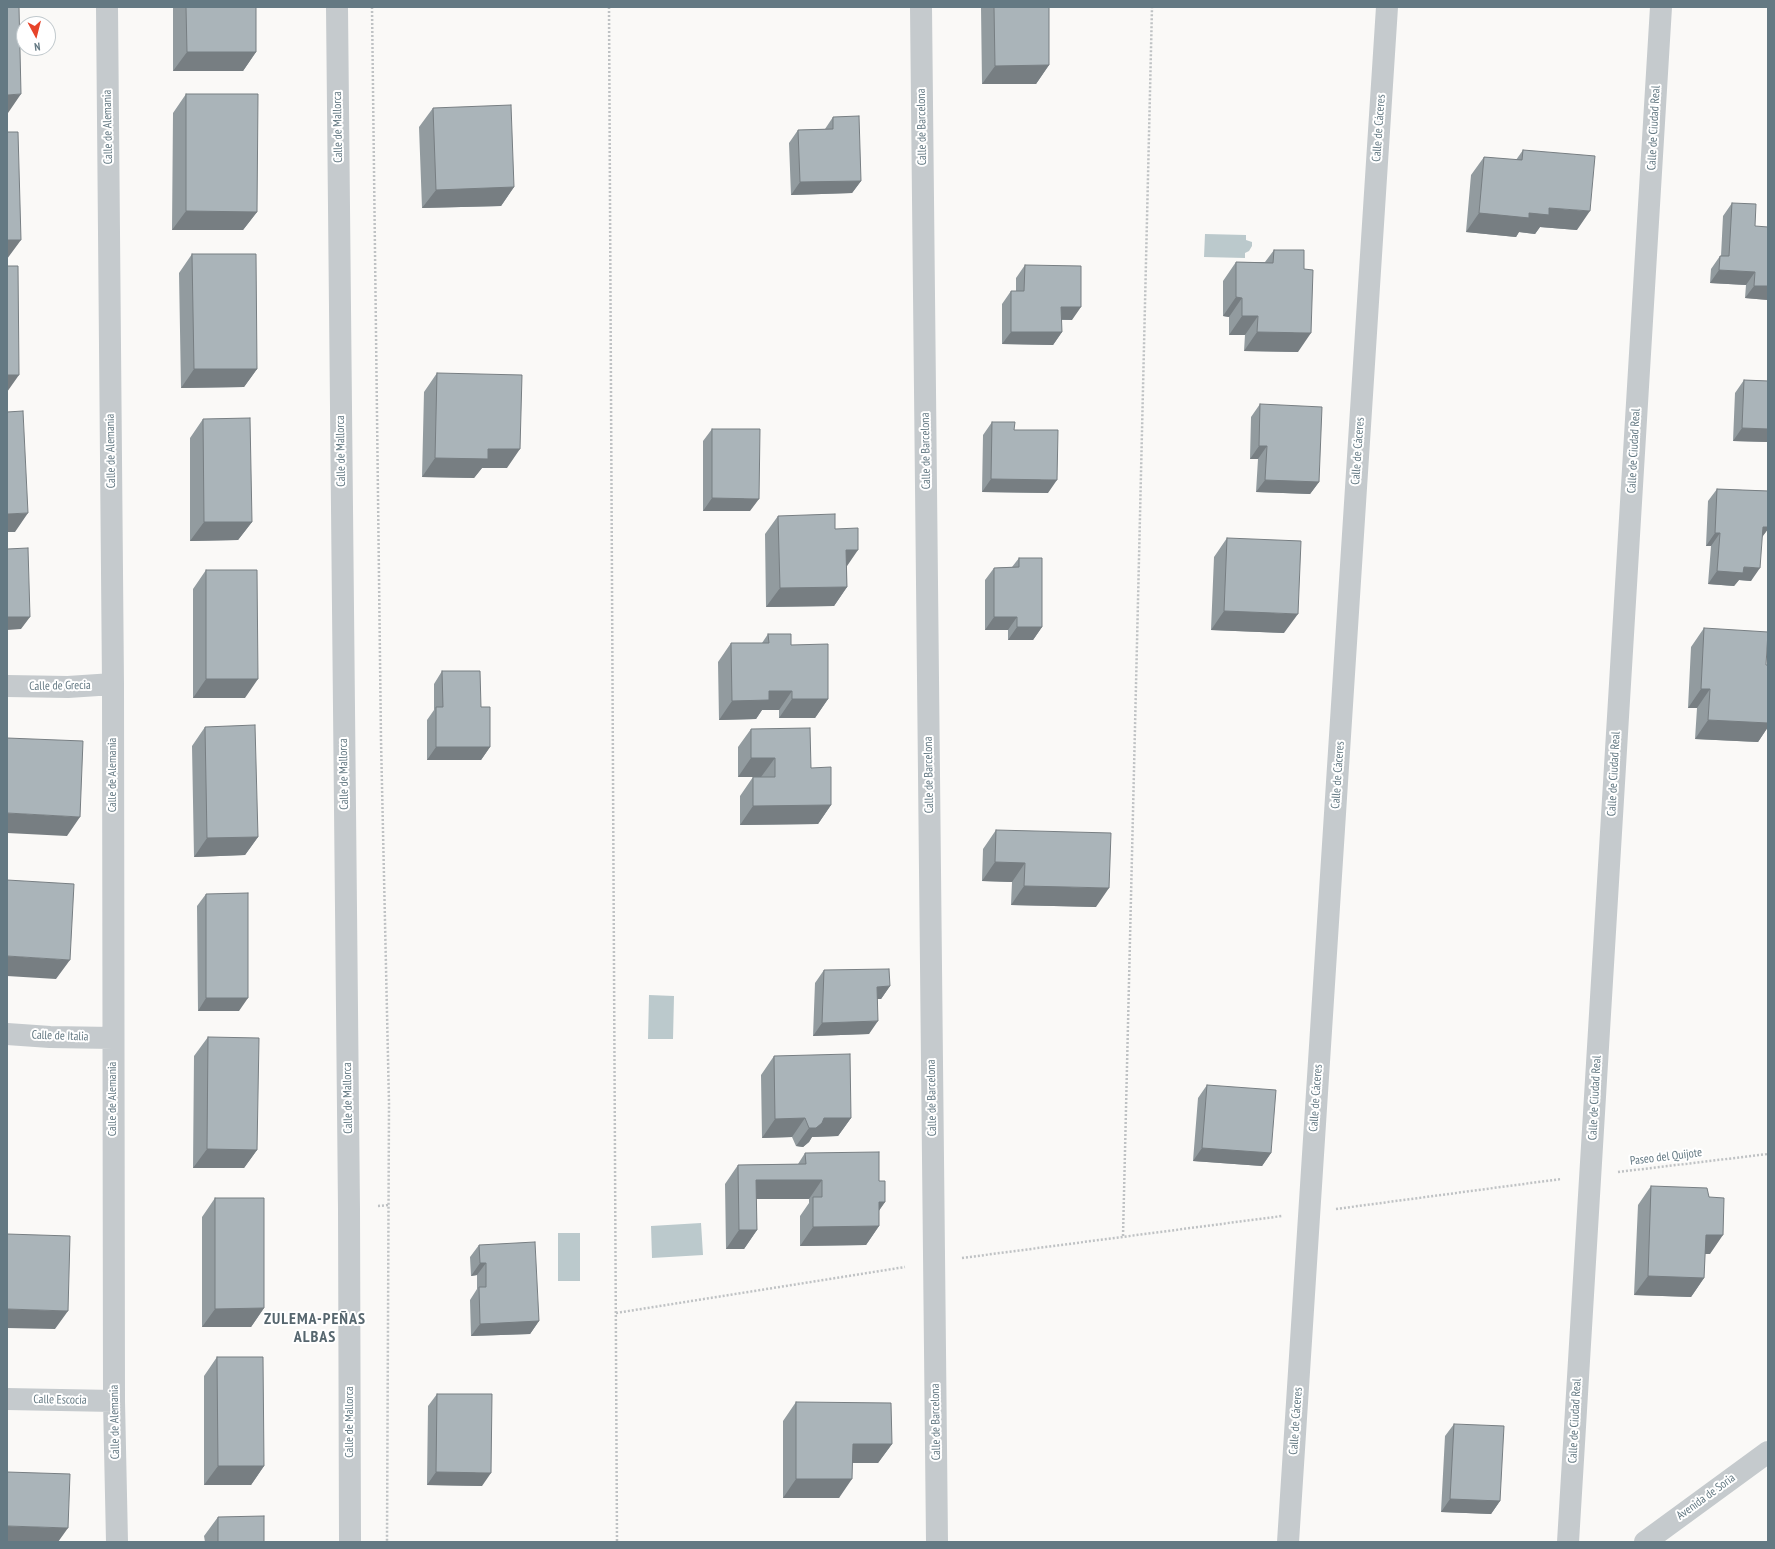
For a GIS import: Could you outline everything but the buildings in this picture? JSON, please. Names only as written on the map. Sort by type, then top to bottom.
[{"type":"street","name":"Calle de Alemania","points":[[107,7],[113,684],[114,1401],[117,1542]]},
{"type":"street","name":"Calle de Mallorca","points":[[337,7],[349,1200],[350,1542]]},
{"type":"street","name":"Calle de Barcelona","points":[[921,7],[937,1542]]},
{"type":"street","name":"Calle de Cáceres","points":[[1288,1542],[1386,7]]},
{"type":"street","name":"Calle de Ciudad Real","points":[[1568,1542],[1661,7]]},
{"type":"street","name":"Calle de Grecia","points":[[7,686],[68,687],[113,684]]},
{"type":"street","name":"Calle de Italia","points":[[7,1034],[50,1037],[113,1038]]},
{"type":"street","name":"Calle Escocia","points":[[7,1399],[114,1401]]},
{"type":"street","name":"Avenida de Soria","points":[[1645,1542],[1768,1452]]},
{"type":"path","points":[[372,7],[381,740],[389,1103],[388,1542]]},
{"type":"path","points":[[609,7],[617,1542]]},
{"type":"path","points":[[1123,1236],[1152,7]]},
{"type":"path","name":"Paseo del Quijote","points":[[616,1313],[966,1257],[1768,1154]]},
{"type":"shaded area","points":[[1205,234],[1246,235],[1246,240],[1252,242],[1252,246],[1249,251],[1245,253],[1245,258],[1204,257]]},
{"type":"shaded area","points":[[649,995],[674,996],[673,1039],[648,1039]]},
{"type":"shaded area","points":[[701,1223],[703,1255],[652,1258],[651,1226]]},
{"type":"shaded area","points":[[558,1233],[580,1233],[580,1281],[558,1281]]},
{"type":"district","name":"ZULEMA-PEÑAS ALBAS","points":[[315,1328]]}]
